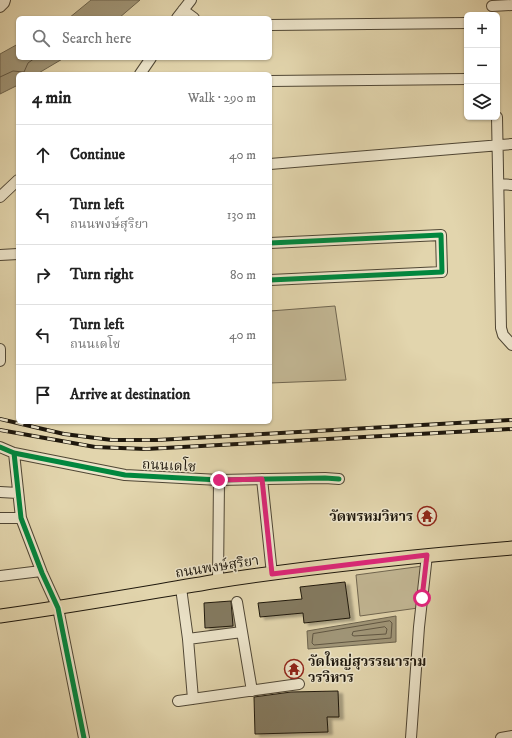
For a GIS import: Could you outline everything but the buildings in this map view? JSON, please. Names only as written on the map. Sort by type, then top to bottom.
[{"type":"main road","name":"ถนนพงษ์สุริยา","points":[[0,616],[58,608],[218,581],[427,555],[512,548]]},
{"type":"street","points":[[0,7],[5,0]]},
{"type":"street","points":[[180,14],[191,0]]},
{"type":"street","points":[[492,7],[512,5]]},
{"type":"street","points":[[272,25],[464,23]]},
{"type":"street","points":[[141,72],[150,60]]},
{"type":"street","points":[[272,81],[464,79]]},
{"type":"street","points":[[497,120],[501,328],[503,335],[512,345]]},
{"type":"street","points":[[272,164],[512,144]]},
{"type":"street","points":[[0,197],[16,182]]},
{"type":"street","points":[[499,184],[512,185]]},
{"type":"street","points":[[272,243],[441,235],[442,272],[272,280]]},
{"type":"street","points":[[0,255],[16,254]]},
{"type":"street","points":[[0,349],[0,361]]},
{"type":"street","name":"ถนนเดโช","points":[[0,447],[14,453],[125,475],[219,480],[339,479]]},
{"type":"street","points":[[14,453],[21,518],[58,608],[84,738]]},
{"type":"street","points":[[262,479],[272,574]]},
{"type":"street","points":[[218,581],[219,480]]},
{"type":"street","points":[[0,492],[18,493]]},
{"type":"street","points":[[0,518],[21,518]]},
{"type":"street","points":[[411,738],[419,627],[427,555]]},
{"type":"street","points":[[0,576],[42,571]]},
{"type":"street","points":[[181,588],[188,639],[193,699]]},
{"type":"street","points":[[237,602],[252,691]]},
{"type":"street","points":[[188,639],[242,632]]},
{"type":"street","points":[[178,701],[299,684]]},
{"type":"street","points":[[501,738],[512,736]]},
{"type":"shaded area","points":[[335,306],[346,380],[272,383],[272,311]]},
{"type":"shaded area","points":[[423,566],[418,608],[360,616],[356,575]]},
{"type":"water","points":[[91,0],[140,0],[121,16],[71,16]]},
{"type":"water","points":[[16,45],[16,60],[61,60],[40,72],[16,72],[16,86],[0,94],[0,54]]},
{"type":"water","points":[[396,616],[396,642],[308,649],[307,631]]},
{"type":"railway","points":[[0,419],[16,423]]},
{"type":"railway","points":[[21,424],[64,434],[112,440],[157,440],[512,420]]},
{"type":"railway","points":[[0,430],[95,447],[146,449],[512,429]]},
{"type":"cycle path","points":[[272,243],[441,235],[442,272],[272,280]]},
{"type":"cycle path","points":[[0,447],[14,453],[125,475],[219,480],[339,479]]},
{"type":"cycle path","points":[[14,453],[21,518],[42,573],[58,608],[84,738]]},
{"type":"place","name":"วัดพรหมวิหาร","points":[[427,516]]},
{"type":"place","name":"วัดใหญ่สุวรรณาราม วรวิหาร","points":[[294,669]]},
{"type":"route","points":[[219,480],[262,479],[272,574],[427,555],[422,598]]}]
